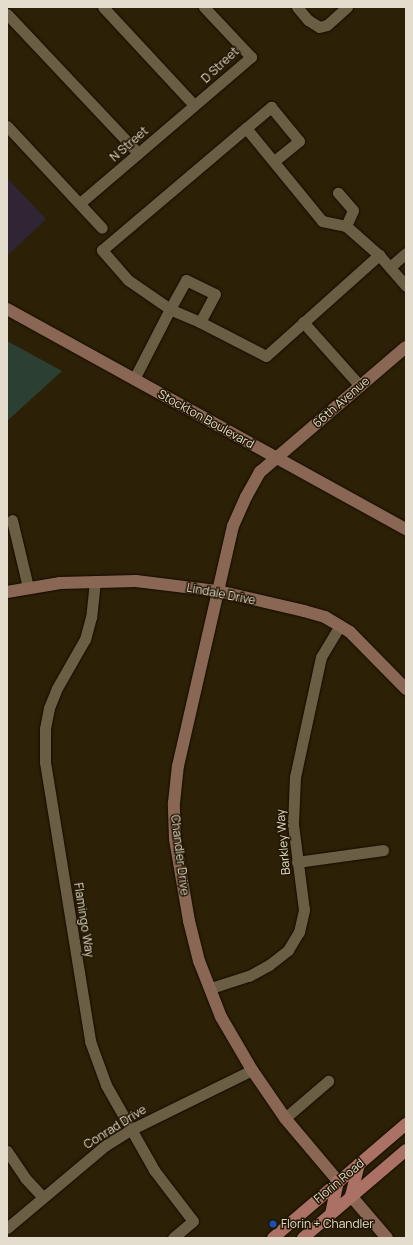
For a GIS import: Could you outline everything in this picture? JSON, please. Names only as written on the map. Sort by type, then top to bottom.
[{"type":"main road","name":"Florin Road","points":[[273,1238],[406,1124]]},
{"type":"main road","name":"Florin Road","points":[[303,1238],[406,1150]]},
{"type":"main road","points":[[351,1196],[359,1164]]},
{"type":"main road","points":[[331,1214],[338,1181]]},
{"type":"street","points":[[103,7],[194,105]]},
{"type":"street","name":"D Street","points":[[194,105],[251,58],[204,7]]},
{"type":"street","points":[[297,7],[308,20],[319,27],[327,25],[347,7]]},
{"type":"street","points":[[7,14],[138,153]]},
{"type":"street","name":"N Street","points":[[80,203],[194,105]]},
{"type":"street","points":[[274,161],[298,141],[271,107],[102,250],[128,280],[170,308],[266,356],[379,255]]},
{"type":"street","points":[[7,126],[102,228]]},
{"type":"street","points":[[246,128],[322,221],[346,226],[379,255],[406,286]]},
{"type":"street","points":[[338,193],[353,210],[346,226]]},
{"type":"street","points":[[390,267],[406,253]]},
{"type":"street","points":[[134,379],[186,280],[215,294],[200,322]]},
{"type":"street","name":"Stockton Boulevard","points":[[7,309],[406,529]]},
{"type":"street","points":[[304,322],[360,386]]},
{"type":"street","name":"66th Avenue","points":[[277,458],[406,347]]},
{"type":"street","name":"Chandler Drive","points":[[277,458],[260,472],[233,526],[178,766],[174,802],[175,839],[189,921],[199,961],[211,988],[221,1017],[252,1070],[285,1118],[338,1181]]},
{"type":"street","points":[[12,520],[28,587]]},
{"type":"street","name":"Lindale Drive","points":[[7,592],[28,587],[94,581],[153,582],[218,592],[315,614],[340,625],[358,638],[406,689]]},
{"type":"street","name":"Flamingo Way","points":[[94,581],[89,628],[81,650],[52,698],[46,718],[44,750],[90,1041],[106,1085],[154,1170],[193,1220],[172,1238]]},
{"type":"street","name":"Barkley Way","points":[[211,988],[259,971],[280,958],[294,941],[304,910],[293,824],[295,777],[321,657],[340,625]]},
{"type":"street","points":[[297,862],[383,850]]},
{"type":"street","name":"Conrad Drive","points":[[7,1228],[101,1149],[132,1129],[252,1070]]},
{"type":"street","points":[[285,1118],[328,1081]]},
{"type":"street","points":[[7,1151],[25,1178],[43,1197]]},
{"type":"street","points":[[351,1196],[387,1238]]},
{"type":"shaded area","points":[[7,178],[46,219],[7,256]]},
{"type":"green space","points":[[7,341],[62,371],[7,421]]},
{"type":"place","name":"Florin + Chandler","points":[[273,1224]]}]
